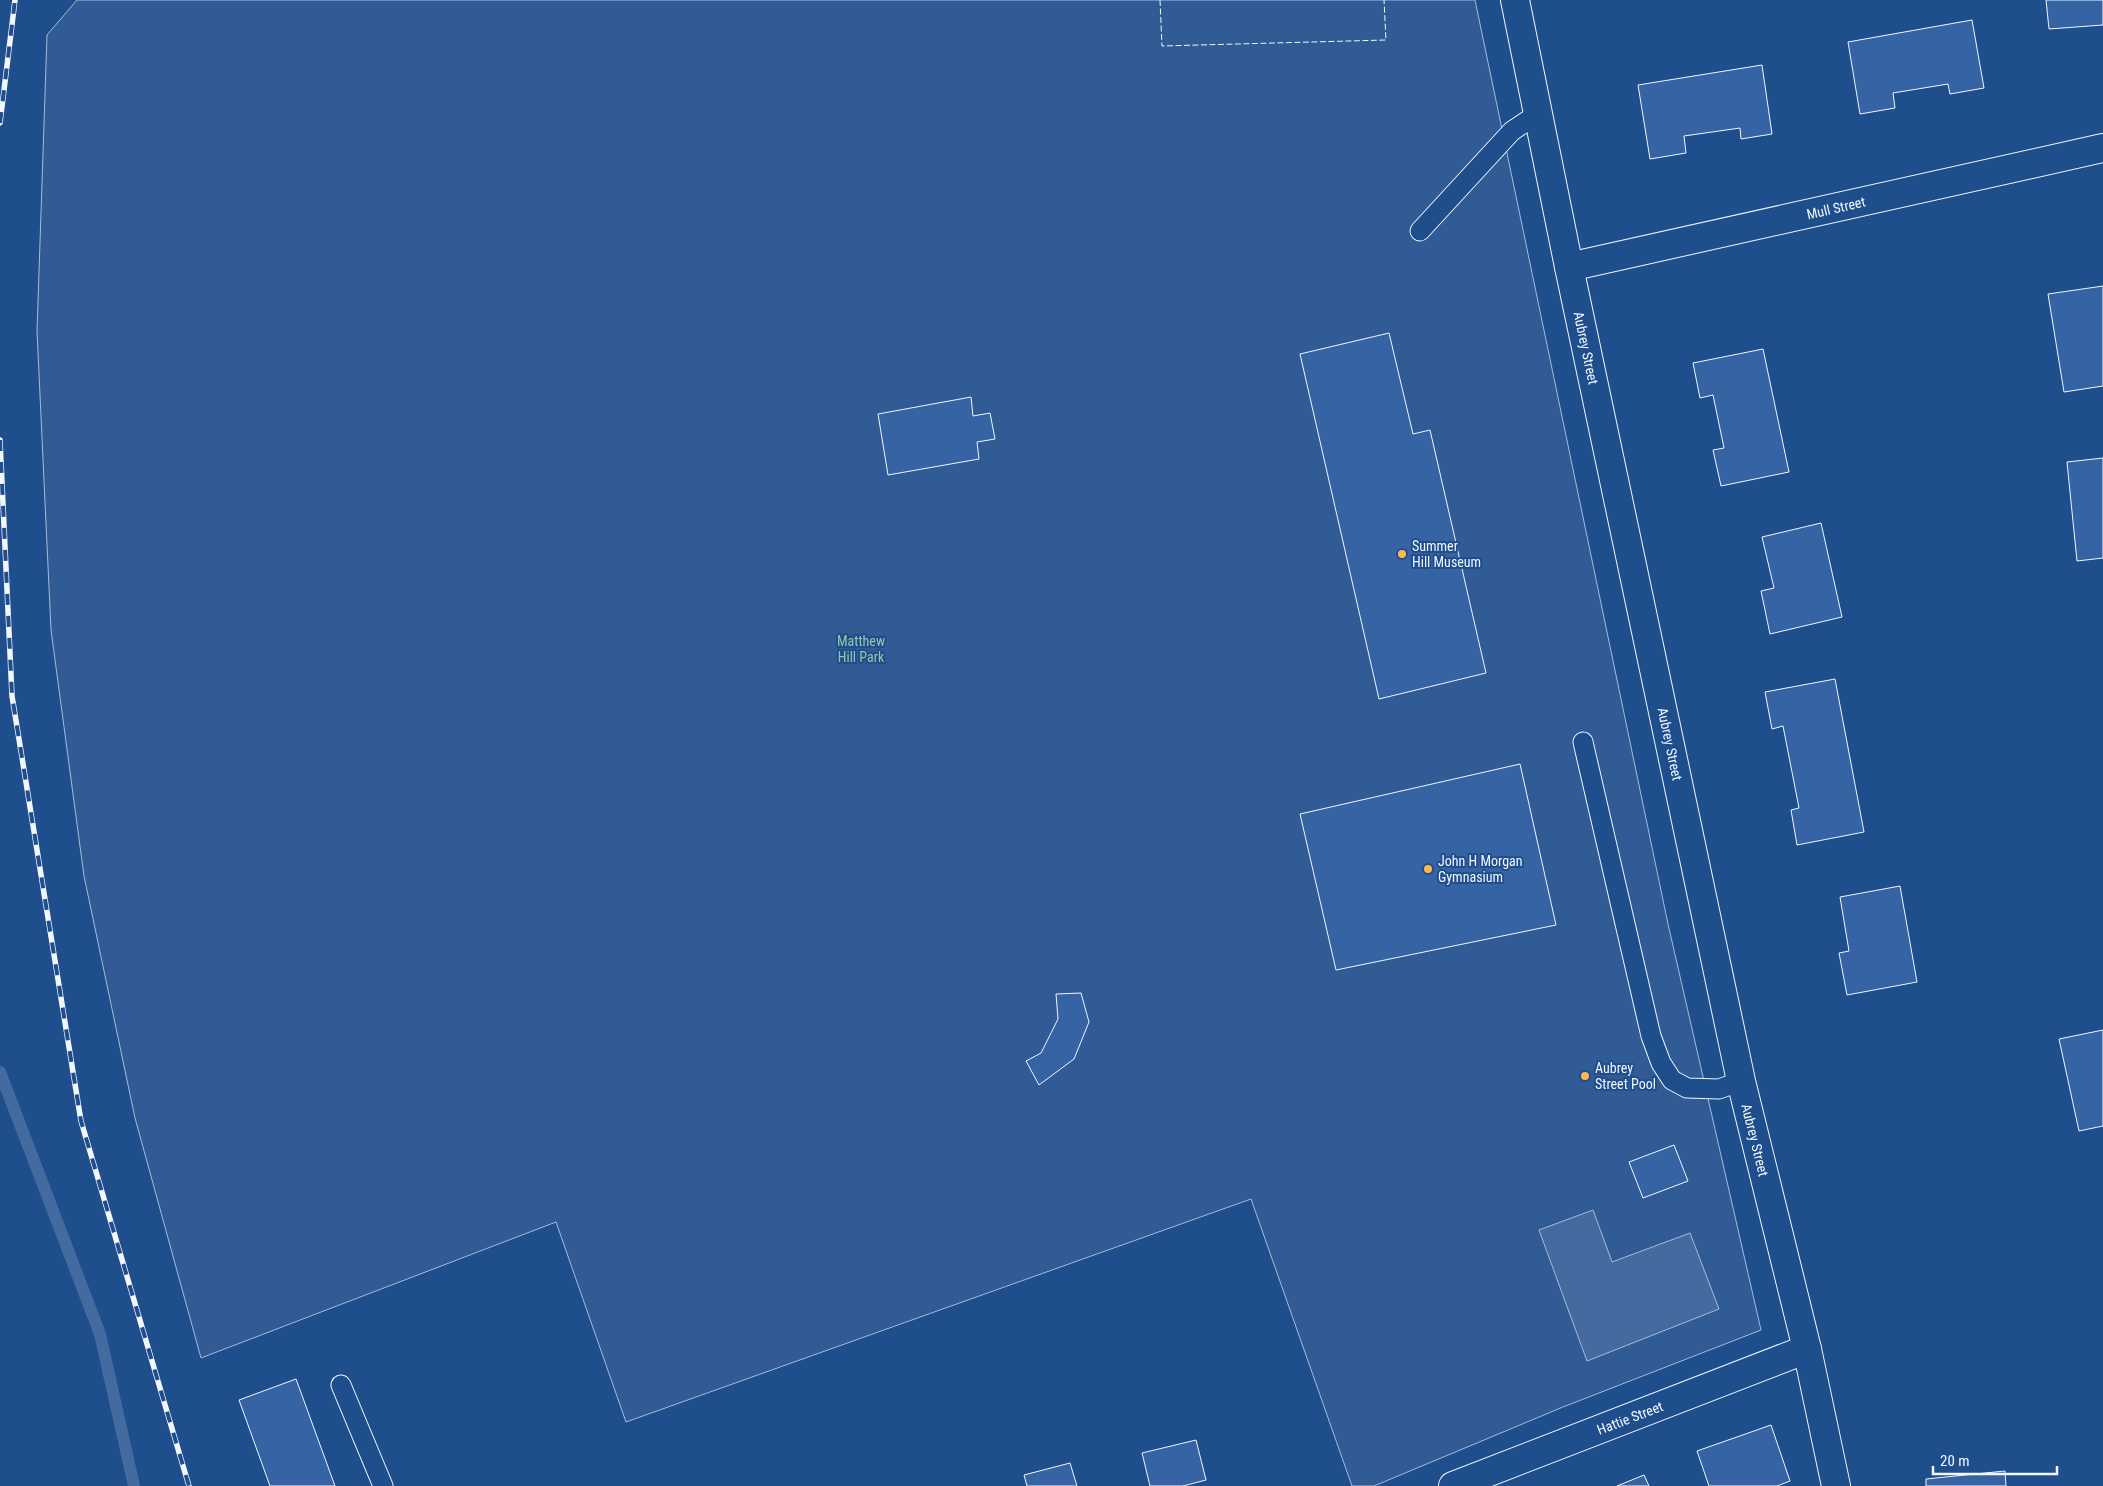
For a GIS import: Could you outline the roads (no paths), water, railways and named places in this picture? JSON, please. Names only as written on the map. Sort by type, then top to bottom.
[{"type":"street","name":"Aubrey Street","points":[[1515,0],[1569,267],[1741,1081],[1807,1349],[1836,1486]]},
{"type":"street","name":"Mull Street","points":[[1569,267],[2103,148]]},
{"type":"street","name":"Hattie Street","points":[[1453,1486],[1807,1349]]},
{"type":"lane","points":[[1420,231],[1512,131],[1539,113]]},
{"type":"lane","points":[[1583,742],[1651,1036],[1660,1063],[1672,1080],[1687,1088],[1719,1089],[1741,1081]]},
{"type":"lane","points":[[341,1385],[383,1486]]},
{"type":"waterway","points":[[0,1072],[100,1334],[134,1486]]},
{"type":"railway","points":[[0,123],[15,0]]},
{"type":"railway","points":[[0,440],[12,696],[81,1121],[189,1486]]},
{"type":"place","name":"Summer Hill Museum","points":[[1402,554]]},
{"type":"place","name":"John H Morgan Gymnasium","points":[[1428,869]]},
{"type":"place","name":"Aubrey Street Pool","points":[[1585,1076]]},
{"type":"park label","name":"Matthew Hill Park","points":[[861,650]]}]
